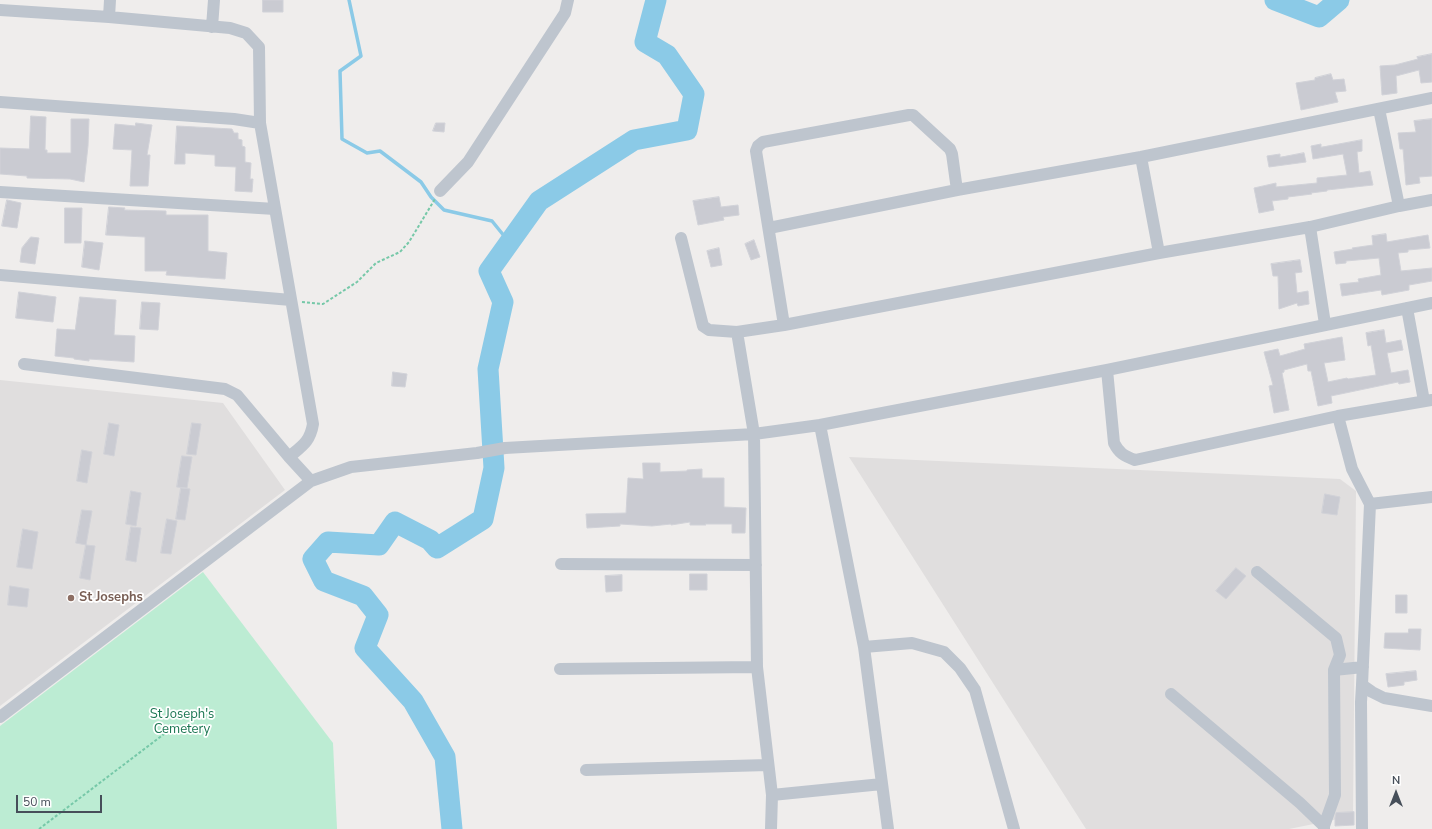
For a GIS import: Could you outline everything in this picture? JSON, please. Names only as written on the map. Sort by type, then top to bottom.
[{"type":"street","points":[[109,18],[110,0]]},
{"type":"street","points":[[212,27],[214,0]]},
{"type":"street","points":[[440,191],[468,162],[565,12],[568,0]]},
{"type":"street","points":[[0,10],[230,28],[246,33],[259,47],[260,123],[313,424],[311,435],[289,458]]},
{"type":"street","points":[[769,228],[957,190],[1141,157],[1432,98]]},
{"type":"street","points":[[0,102],[234,119],[260,123]]},
{"type":"street","points":[[1379,109],[1399,206]]},
{"type":"street","points":[[784,325],[756,152],[758,146],[763,142],[909,114],[913,115],[950,149],[957,190]]},
{"type":"street","points":[[1141,157],[1159,252]]},
{"type":"street","points":[[0,192],[276,209]]},
{"type":"street","points":[[681,238],[703,326],[709,330],[737,332],[784,325],[1159,252],[1310,227],[1399,206],[1432,200]]},
{"type":"street","points":[[1310,227],[1325,324]]},
{"type":"street","points":[[0,275],[291,300]]},
{"type":"street","points":[[0,717],[311,481],[351,467],[477,454],[504,448],[754,434],[820,425],[1107,370],[1432,303]]},
{"type":"street","points":[[1107,370],[1114,443],[1118,451],[1126,457],[1135,460],[1338,416],[1428,400],[1407,308]]},
{"type":"street","points":[[737,332],[754,434],[757,667],[772,794],[771,829]]},
{"type":"street","points":[[24,364],[225,389],[237,395],[289,458],[311,481]]},
{"type":"street","points":[[1338,416],[1352,469],[1370,504],[1361,702],[1362,829]]},
{"type":"street","points":[[820,425],[864,647],[888,829]]},
{"type":"street","points":[[1370,504],[1432,497]]},
{"type":"street","points":[[561,564],[756,565]]},
{"type":"street","points":[[1171,694],[1300,803],[1324,828],[1335,795],[1334,670],[1340,655],[1336,638],[1257,572]]},
{"type":"street","points":[[864,647],[912,643],[944,652],[960,668],[975,690],[1014,829]]},
{"type":"street","points":[[560,669],[757,667]]},
{"type":"street","points":[[1334,670],[1363,667]]},
{"type":"street","points":[[1362,685],[1384,698],[1432,706]]},
{"type":"street","points":[[586,770],[768,765]]},
{"type":"street","points":[[772,794],[882,784]]},
{"type":"path","points":[[291,300],[323,304],[357,282],[376,263],[400,252],[409,242],[432,204]]},
{"type":"path","points":[[39,829],[172,728]]},
{"type":"shaded area","name":"St Josephs","points":[[0,380],[223,403],[285,490],[0,706]]},
{"type":"shaded area","points":[[849,457],[1340,479],[1356,491],[1353,816],[1289,829],[1086,829]]},
{"type":"green space","name":"St Joseph's Cemetery","points":[[203,572],[333,743],[337,829],[0,829],[0,726]]},
{"type":"building","points":[[263,0],[283,0],[283,12],[263,12]]},
{"type":"building","points":[[1432,54],[1432,82],[1421,83],[1419,70],[1396,76],[1397,93],[1382,95],[1380,66],[1395,65],[1418,59],[1417,57]]},
{"type":"building","points":[[1331,74],[1333,80],[1344,79],[1346,91],[1335,92],[1338,102],[1301,110],[1296,83],[1315,80],[1315,78]]},
{"type":"building","points":[[31,116],[46,117],[45,150],[47,150],[47,153],[71,153],[71,119],[89,119],[84,182],[70,179],[27,178],[27,176],[0,174],[0,148],[29,149]]},
{"type":"building","points":[[1432,119],[1432,176],[1419,177],[1420,183],[1406,185],[1403,149],[1400,149],[1398,133],[1416,132],[1414,121]]},
{"type":"building","points":[[136,123],[152,125],[147,155],[150,155],[148,186],[130,186],[132,150],[113,149],[115,124],[135,126]]},
{"type":"building","points":[[436,123],[445,123],[444,132],[433,131]]},
{"type":"building","points":[[177,126],[232,129],[234,133],[238,133],[238,139],[242,140],[242,146],[245,147],[245,162],[251,163],[250,179],[253,179],[252,192],[235,191],[236,167],[215,166],[215,155],[185,153],[185,164],[175,164]]},
{"type":"building","points":[[1362,140],[1362,151],[1357,152],[1359,173],[1370,171],[1373,185],[1327,190],[1311,193],[1312,194],[1288,197],[1288,199],[1272,201],[1274,210],[1259,213],[1254,188],[1276,183],[1276,187],[1317,183],[1317,178],[1347,175],[1343,154],[1313,159],[1311,146],[1321,144],[1321,147]]},
{"type":"building","points":[[1304,153],[1306,162],[1269,167],[1267,156],[1280,154],[1280,157]]},
{"type":"building","points":[[719,197],[721,207],[738,205],[739,215],[723,217],[724,220],[698,225],[693,201]]},
{"type":"building","points":[[7,200],[21,203],[17,228],[2,226]]},
{"type":"building","points":[[109,207],[125,208],[124,210],[166,211],[166,215],[208,215],[208,251],[227,253],[225,279],[166,275],[167,271],[145,271],[145,237],[106,235]]},
{"type":"building","points":[[65,208],[82,208],[81,243],[65,243]]},
{"type":"building","points":[[1386,234],[1387,242],[1428,235],[1430,248],[1408,250],[1408,252],[1398,253],[1401,271],[1432,268],[1432,281],[1409,285],[1409,290],[1382,295],[1381,290],[1342,296],[1340,284],[1359,282],[1358,279],[1381,275],[1379,258],[1346,261],[1346,263],[1336,264],[1334,252],[1373,245],[1372,236]]},
{"type":"building","points":[[31,237],[39,238],[35,264],[20,262],[22,248]]},
{"type":"building","points":[[754,240],[760,257],[751,260],[745,244]]},
{"type":"building","points":[[85,241],[103,243],[99,270],[82,267]]},
{"type":"building","points":[[719,248],[722,265],[711,267],[707,251]]},
{"type":"building","points":[[1300,260],[1302,272],[1295,273],[1297,293],[1308,291],[1309,304],[1298,306],[1297,303],[1279,309],[1278,276],[1273,276],[1271,264]]},
{"type":"building","points":[[19,292],[56,297],[53,322],[16,318]]},
{"type":"building","points":[[80,297],[116,300],[114,335],[135,336],[134,362],[89,359],[89,361],[55,356],[57,329],[75,330]]},
{"type":"building","points":[[142,302],[160,303],[158,330],[140,329]]},
{"type":"building","points":[[1384,330],[1386,343],[1401,340],[1403,350],[1387,353],[1391,373],[1408,370],[1410,382],[1399,384],[1398,382],[1331,396],[1332,403],[1318,406],[1311,371],[1308,371],[1307,364],[1284,370],[1282,373],[1289,410],[1274,413],[1269,386],[1273,385],[1264,352],[1278,349],[1280,356],[1305,349],[1304,344],[1342,337],[1345,360],[1324,363],[1328,382],[1347,378],[1376,375],[1371,345],[1368,346],[1366,333]]},
{"type":"building","points":[[393,372],[407,374],[405,387],[392,386]]},
{"type":"building","points":[[109,423],[119,425],[114,456],[104,454]]},
{"type":"building","points":[[192,423],[201,424],[196,455],[187,454]]},
{"type":"building","points":[[82,450],[92,452],[87,483],[77,481]]},
{"type":"building","points":[[182,456],[192,457],[187,488],[177,487]]},
{"type":"building","points":[[643,463],[660,463],[660,472],[702,469],[702,478],[724,478],[724,507],[746,508],[745,533],[732,533],[732,524],[690,525],[690,522],[652,526],[620,524],[620,526],[587,528],[586,514],[626,513],[628,478],[643,479]]},
{"type":"building","points":[[181,488],[190,489],[185,520],[176,519]]},
{"type":"building","points":[[131,491],[141,493],[136,526],[126,524]]},
{"type":"building","points":[[1325,494],[1340,497],[1337,515],[1322,513]]},
{"type":"building","points":[[82,510],[92,511],[86,545],[76,543]]},
{"type":"building","points":[[167,519],[177,521],[171,554],[161,553]]},
{"type":"building","points":[[131,527],[141,528],[136,562],[126,560]]},
{"type":"building","points":[[23,529],[38,532],[32,569],[17,567]]},
{"type":"building","points":[[86,545],[95,546],[90,580],[80,578]]},
{"type":"building","points":[[1236,568],[1246,576],[1226,599],[1216,591]]},
{"type":"building","points":[[690,574],[707,574],[707,590],[690,590]]},
{"type":"building","points":[[622,575],[622,591],[606,592],[605,576]]},
{"type":"building","points":[[10,586],[29,589],[27,607],[8,605]]},
{"type":"building","points":[[1396,595],[1407,595],[1407,613],[1396,613]]},
{"type":"building","points":[[1409,629],[1421,629],[1420,650],[1384,648],[1385,633],[1408,633]]},
{"type":"building","points":[[1416,671],[1417,680],[1404,682],[1404,685],[1388,687],[1386,674]]},
{"type":"building","points":[[1354,812],[1354,825],[1335,826],[1336,813]]},
{"type":"waterway","points":[[349,0],[361,56],[340,71],[342,139],[367,153],[380,151],[421,182],[431,197],[444,210],[492,221],[509,242]]},
{"type":"waterway","points":[[452,829],[445,757],[413,701],[365,648],[378,615],[363,596],[324,581],[313,559],[328,542],[379,545],[395,522],[430,540],[437,548],[483,519],[494,468],[488,369],[503,302],[489,271],[539,201],[634,140],[687,130],[694,94],[667,55],[645,42],[656,0]]},
{"type":"waterway","points":[[1275,0],[1319,17],[1339,0]]},
{"type":"place","name":"St Josephs","points":[[71,598]]}]
